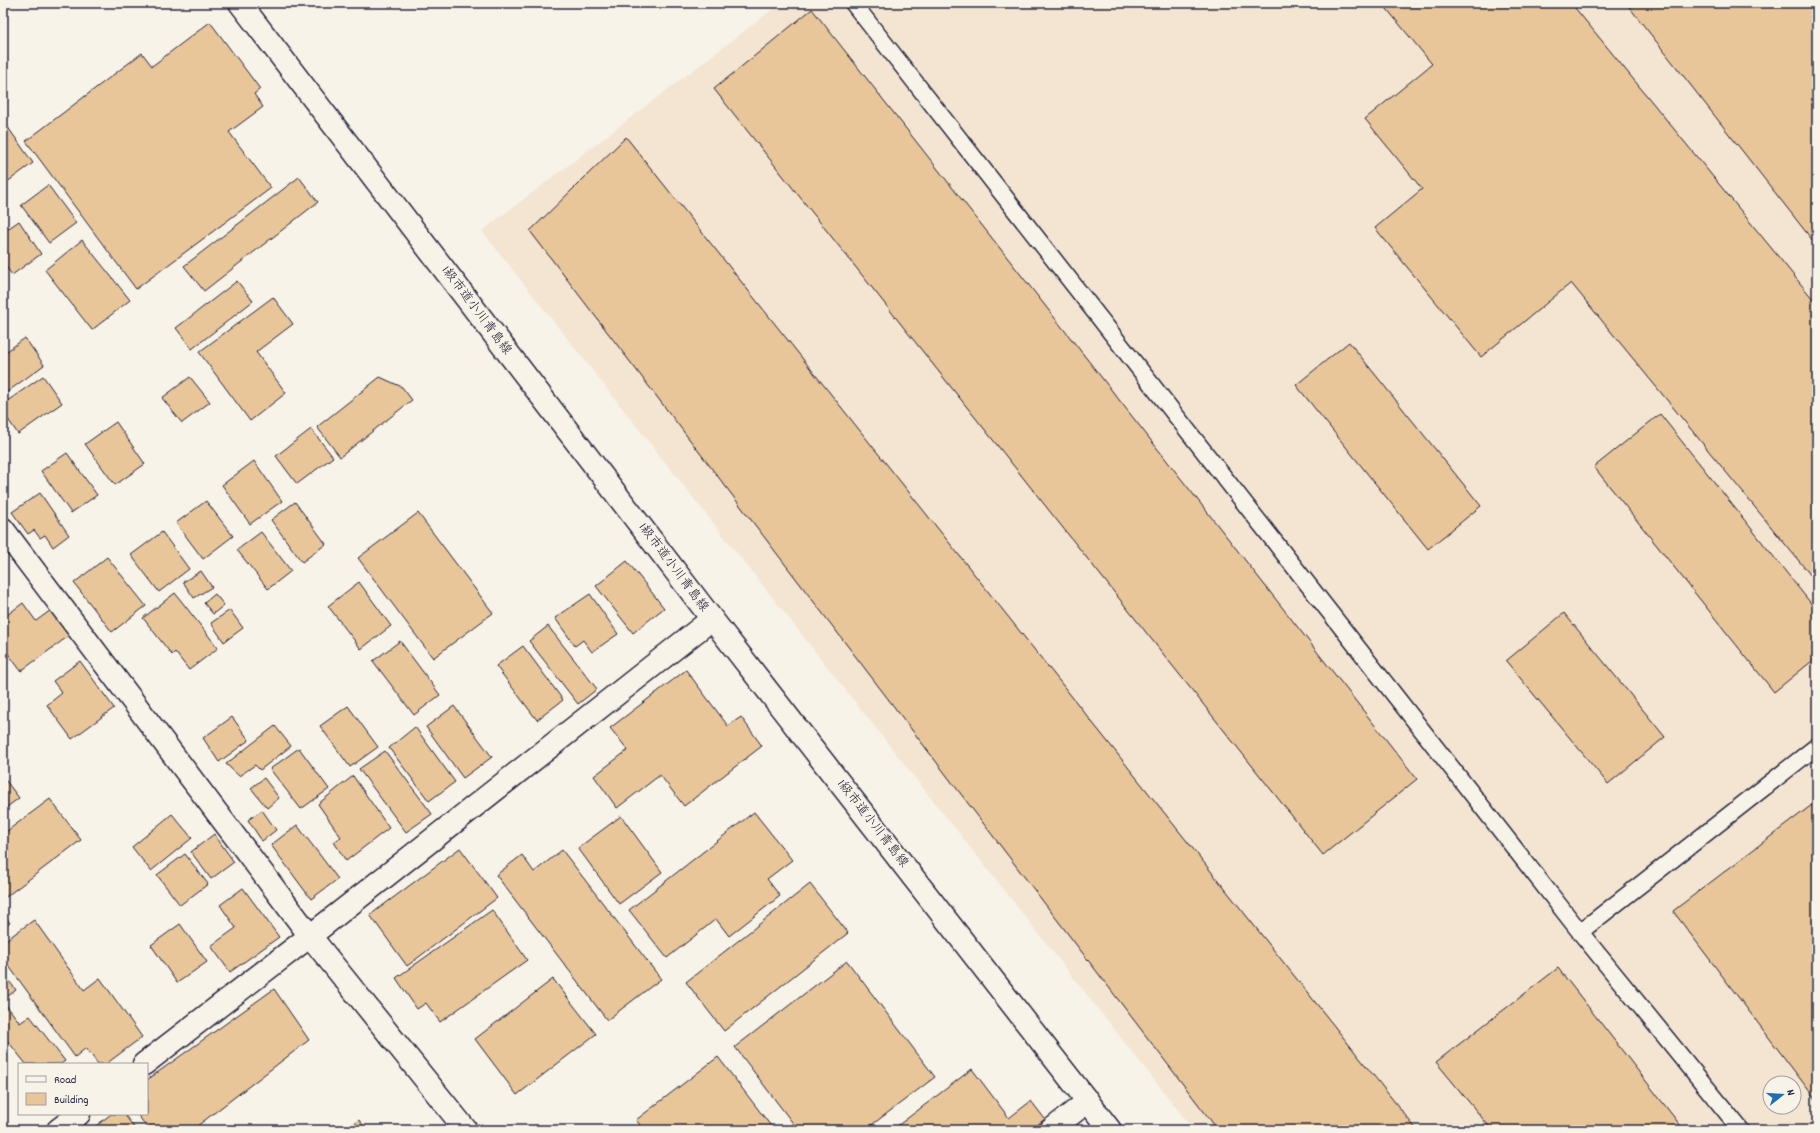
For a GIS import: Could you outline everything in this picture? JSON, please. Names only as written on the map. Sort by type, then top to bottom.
[{"type":"street","name":"1級市道小川青島線","points":[[240,3],[712,619],[1110,1130]]},
{"type":"street","points":[[3,529],[310,936],[466,1130]]},
{"type":"street","points":[[145,1063],[310,936],[712,619]]},
{"type":"street","points":[[1051,1130],[1088,1101]]},
{"type":"street","points":[[58,1130],[78,1115]]},
{"type":"lane","points":[[853,3],[1580,932],[1741,1130]]},
{"type":"lane","points":[[1580,932],[1817,746]]},
{"type":"shaded area","points":[[781,3],[1807,3],[1817,16],[1817,1130],[1194,1130],[482,231]]},
{"type":"building","points":[[1382,3],[1571,3],[1817,304],[1817,583],[1571,283],[1481,357],[1375,228],[1422,189],[1365,119],[1432,64]]},
{"type":"building","points":[[1626,3],[1807,3],[1817,16],[1817,246]]},
{"type":"building","points":[[812,9],[1417,779],[1323,855],[714,89]]},
{"type":"building","points":[[210,22],[260,89],[254,94],[263,107],[229,132],[271,188],[136,289],[26,141],[142,53],[152,66]]},
{"type":"building","points":[[7,126],[33,163],[3,185],[3,129]]},
{"type":"building","points":[[626,137],[1417,1130],[1218,1130],[530,231]]},
{"type":"building","points":[[299,177],[318,202],[204,291],[184,266]]},
{"type":"building","points":[[48,185],[76,223],[49,243],[21,205]]},
{"type":"building","points":[[19,221],[41,254],[12,275],[3,262],[3,232]]},
{"type":"building","points":[[82,240],[130,300],[92,330],[45,270]]},
{"type":"building","points":[[237,281],[253,301],[192,349],[176,328]]},
{"type":"building","points":[[273,297],[293,324],[256,352],[286,393],[250,421],[199,352]]},
{"type":"building","points":[[25,338],[44,365],[3,395],[3,354]]},
{"type":"building","points":[[1349,342],[1481,506],[1428,549],[1296,385]]},
{"type":"building","points":[[43,376],[62,403],[18,434],[3,412],[3,404]]},
{"type":"building","points":[[190,377],[210,402],[182,423],[162,398]]},
{"type":"building","points":[[380,377],[402,387],[412,400],[340,457],[317,427]]},
{"type":"building","points":[[1660,414],[1817,611],[1817,657],[1774,692],[1594,467]]},
{"type":"building","points":[[116,422],[145,464],[115,485],[85,444]]},
{"type":"building","points":[[311,429],[333,457],[297,484],[276,456]]},
{"type":"building","points":[[67,453],[97,495],[71,513],[41,471]]},
{"type":"building","points":[[254,461],[282,501],[250,524],[222,485]]},
{"type":"building","points":[[40,493],[69,535],[53,547],[45,535],[40,538],[34,530],[28,534],[12,512]]},
{"type":"building","points":[[206,501],[233,536],[203,559],[176,523]]},
{"type":"building","points":[[295,502],[326,544],[302,562],[271,520]]},
{"type":"building","points":[[418,513],[493,613],[433,658],[358,558]]},
{"type":"building","points":[[162,532],[189,569],[159,592],[131,555]]},
{"type":"building","points":[[261,532],[291,571],[268,589],[237,550]]},
{"type":"building","points":[[107,557],[146,606],[112,632],[74,583]]},
{"type":"building","points":[[627,561],[664,608],[633,633],[596,586]]},
{"type":"building","points":[[201,571],[212,587],[194,598],[183,582]]},
{"type":"building","points":[[359,582],[391,626],[361,649],[328,606]]},
{"type":"building","points":[[175,593],[218,648],[189,670],[175,652],[172,655],[143,618]]},
{"type":"building","points":[[215,594],[224,605],[213,614],[204,603]]},
{"type":"building","points":[[590,594],[618,634],[592,652],[583,640],[575,646],[555,618]]},
{"type":"building","points":[[23,603],[36,621],[51,610],[70,635],[21,671],[3,647],[3,618]]},
{"type":"building","points":[[230,610],[243,628],[224,642],[211,623]]},
{"type":"building","points":[[1564,613],[1665,737],[1608,784],[1506,661]]},
{"type":"building","points":[[548,626],[597,689],[578,704],[529,641]]},
{"type":"building","points":[[400,641],[440,695],[414,715],[373,661]]},
{"type":"building","points":[[523,646],[563,700],[537,720],[496,666]]},
{"type":"building","points":[[80,661],[114,708],[72,739],[47,705],[62,693],[53,681]]},
{"type":"building","points":[[686,670],[728,726],[741,717],[762,746],[684,806],[660,775],[617,808],[594,776],[628,750],[610,728]]},
{"type":"building","points":[[348,706],[378,747],[350,767],[320,726]]},
{"type":"building","points":[[454,706],[492,757],[463,778],[426,727]]},
{"type":"building","points":[[232,717],[249,740],[219,762],[203,738]]},
{"type":"building","points":[[275,726],[291,746],[260,770],[255,765],[239,776],[226,764]]},
{"type":"building","points":[[415,727],[455,782],[429,801],[389,748]]},
{"type":"building","points":[[299,748],[329,789],[301,809],[270,769]]},
{"type":"building","points":[[385,751],[432,814],[406,832],[359,769]]},
{"type":"building","points":[[353,776],[389,828],[346,861],[334,842],[341,837],[318,804]]},
{"type":"building","points":[[3,777],[19,798],[3,810]]},
{"type":"building","points":[[264,778],[279,798],[267,808],[251,788]]},
{"type":"building","points":[[50,799],[81,840],[3,899],[3,834]]},
{"type":"building","points":[[1817,801],[1817,1101],[1802,1081],[1802,1075],[1797,1075],[1673,911]]},
{"type":"building","points":[[262,810],[276,830],[262,841],[248,820]]},
{"type":"building","points":[[754,812],[792,860],[767,879],[780,896],[729,936],[716,919],[667,958],[629,910]]},
{"type":"building","points":[[172,814],[192,838],[151,871],[132,847]]},
{"type":"building","points":[[621,816],[662,872],[619,904],[578,848]]},
{"type":"building","points":[[297,825],[338,879],[311,899],[271,845]]},
{"type":"building","points":[[214,834],[234,862],[211,879],[191,852]]},
{"type":"building","points":[[460,848],[497,898],[407,966],[370,915]]},
{"type":"building","points":[[562,850],[661,979],[607,1020],[496,875],[522,855],[534,872]]},
{"type":"building","points":[[185,854],[208,884],[180,905],[157,875]]},
{"type":"building","points":[[810,884],[848,933],[724,1031],[686,982]]},
{"type":"building","points":[[243,888],[279,937],[230,972],[211,946],[236,928],[220,905]]},
{"type":"building","points":[[492,910],[527,960],[440,1022],[426,1003],[417,1009],[396,978]]},
{"type":"building","points":[[3,913],[10,923],[3,928]]},
{"type":"building","points":[[34,920],[84,990],[100,978],[142,1037],[107,1063],[97,1063],[86,1048],[75,1057],[3,958],[3,942]]},
{"type":"building","points":[[180,924],[207,962],[177,983],[151,945]]},
{"type":"building","points":[[847,961],[935,1077],[865,1130],[798,1130],[735,1047]]},
{"type":"building","points":[[1558,968],[1684,1130],[1492,1130],[1436,1062]]},
{"type":"building","points":[[3,973],[16,990],[3,1000]]},
{"type":"building","points":[[553,979],[596,1034],[517,1095],[475,1039]]},
{"type":"building","points":[[274,989],[309,1040],[192,1130],[149,1130],[138,1115],[148,1115],[148,1079]]},
{"type":"building","points":[[3,1001],[20,1023],[30,1016],[65,1061],[62,1063],[25,1063],[3,1035]]},
{"type":"building","points":[[718,1057],[774,1130],[644,1130],[636,1120]]},
{"type":"building","points":[[972,1069],[1009,1118],[1031,1101],[1045,1119],[1030,1130],[892,1130]]},
{"type":"building","points":[[110,1115],[125,1115],[136,1130],[91,1130]]},
{"type":"building","points":[[359,1120],[367,1130],[347,1130]]}]
